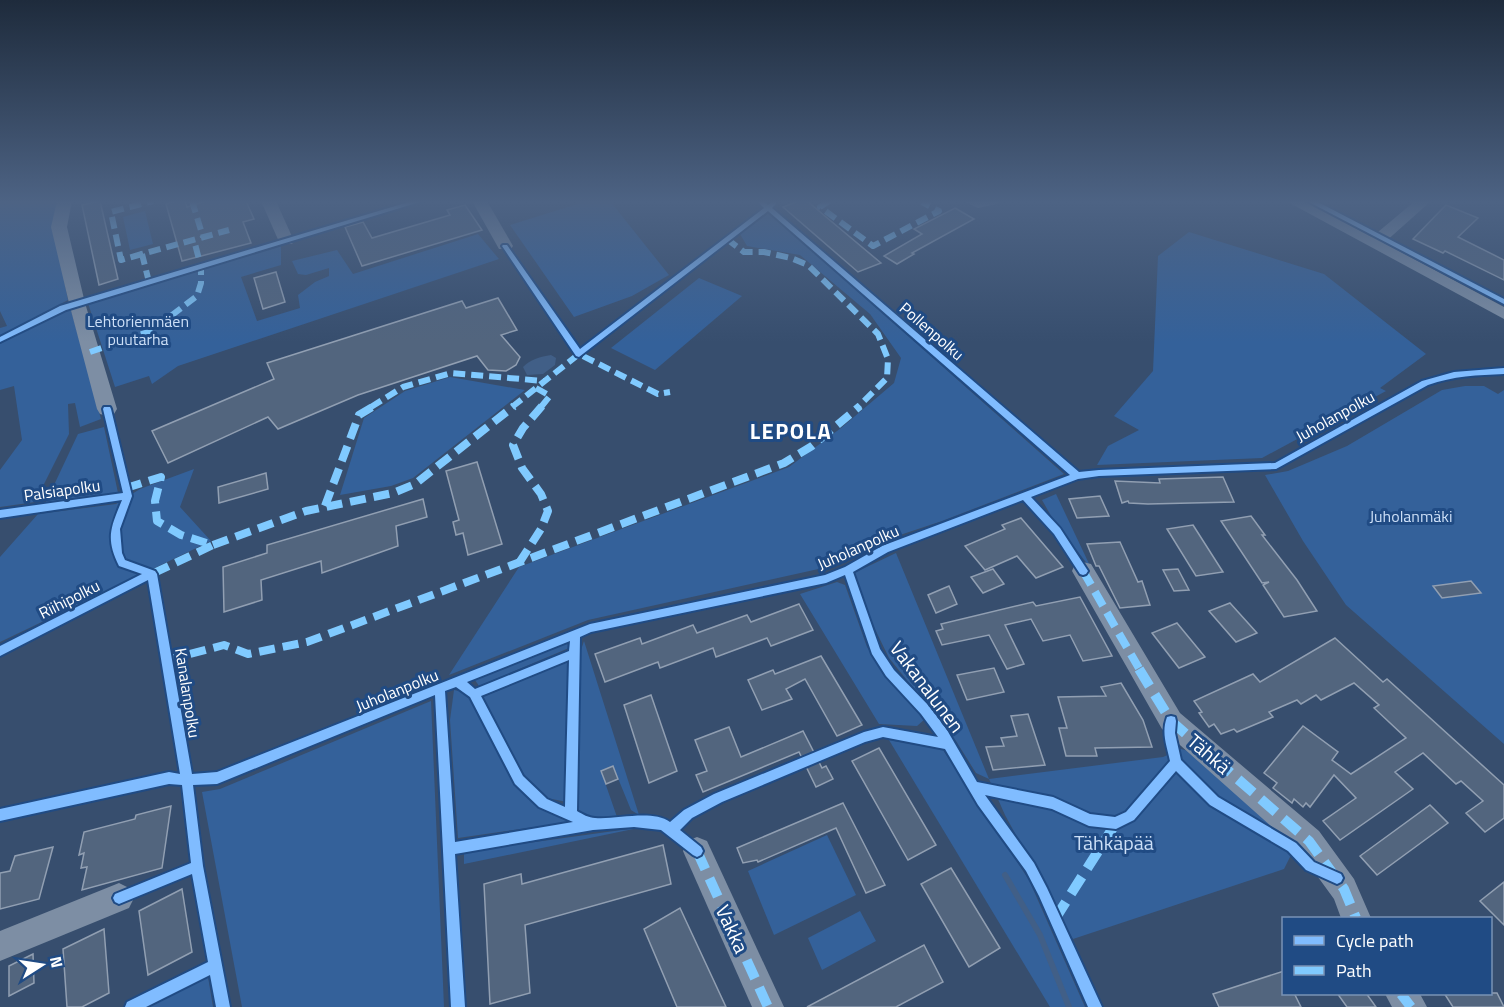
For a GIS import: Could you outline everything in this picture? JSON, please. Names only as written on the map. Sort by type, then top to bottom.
[{"type":"street","points":[[64,248],[76,303],[107,409]]},
{"type":"street","points":[[1380,248],[1504,314]]},
{"type":"street","name":"Tähkä","points":[[1083,572],[1147,684],[1172,721],[1309,841],[1344,889],[1356,917]]},
{"type":"street","name":"Vakka","points":[[697,851],[768,1007]]},
{"type":"street","points":[[0,946],[119,898]]},
{"type":"green space","points":[[0,248],[58,248],[68,300],[0,336],[0,328],[7,326],[0,311]]},
{"type":"green space","name":"Lehtorienmäen puutarha","points":[[274,248],[281,248],[281,265],[241,277],[257,321],[300,308],[298,295],[315,282],[329,276],[329,268],[306,275],[298,274],[292,261],[337,250],[353,274],[434,248],[490,248],[499,259],[178,366],[152,384],[149,376],[115,387],[88,303]]},
{"type":"green space","points":[[526,248],[647,248],[669,275],[632,296],[574,317]]},
{"type":"green space","points":[[759,248],[809,248],[1064,474],[897,536],[841,564],[588,620],[449,675],[519,567],[789,467],[841,428],[894,383],[901,358],[870,314],[800,255]]},
{"type":"green space","points":[[1168,248],[1240,248],[1324,274],[1426,354],[1380,388],[1386,391],[1262,458],[1097,465],[1108,446],[1139,430],[1114,416],[1153,371],[1158,256]]},
{"type":"green space","points":[[699,278],[742,296],[655,370],[611,348]]},
{"type":"green space","points":[[71,310],[101,419],[80,427],[75,403],[68,404],[69,434],[35,502],[0,507],[0,470],[22,440],[14,386],[0,390],[0,344],[62,311]]},
{"type":"green space","points":[[450,377],[525,390],[413,478],[391,486],[340,495],[364,418],[405,391]]},
{"type":"green space","name":"Juholanmäki","points":[[1465,386],[1484,386],[1498,394],[1504,390],[1504,744],[1346,605],[1303,541],[1265,475],[1288,471],[1347,446],[1442,390]]},
{"type":"green space","points":[[104,427],[118,493],[46,502],[78,434]]},
{"type":"green space","points":[[194,469],[180,507],[211,541],[0,642],[0,557],[38,514],[116,504],[140,489]]},
{"type":"green space","points":[[1056,494],[1092,570],[1054,521],[1042,500]]},
{"type":"green space","points":[[896,553],[989,779],[976,773],[956,741],[889,658],[873,625],[854,573]]},
{"type":"green space","points":[[837,582],[845,585],[867,647],[890,681],[925,719],[917,726],[879,724],[800,594]]},
{"type":"green space","points":[[584,641],[639,815],[631,810],[613,766],[601,771],[617,817],[595,819],[578,811],[581,650]]},
{"type":"green space","points":[[567,643],[569,648],[479,686],[475,680]]},
{"type":"green space","points":[[569,661],[567,802],[547,798],[522,776],[483,697]]},
{"type":"green space","points":[[454,690],[474,694],[519,780],[543,803],[571,815],[569,822],[458,838],[450,720]]},
{"type":"green space","points":[[431,701],[444,1007],[242,1007],[202,792],[220,789]]},
{"type":"green space","points":[[889,740],[943,750],[1029,880],[1085,1007],[1050,1007]]},
{"type":"green space","name":"Tähkäpää","points":[[1181,749],[1192,752],[1288,838],[1293,851],[1284,869],[1073,939],[1005,815],[989,779],[1163,757]]},
{"type":"green space","points":[[643,827],[464,864],[464,852]]},
{"type":"green space","points":[[827,835],[856,895],[774,935],[748,871]]},
{"type":"green space","points":[[860,911],[876,941],[822,970],[808,938]]},
{"type":"green space","points":[[208,977],[213,1007],[149,1007]]},
{"type":"shaded area","points":[[551,355],[556,358],[555,365],[543,374],[527,375],[523,367],[526,364]]},
{"type":"building","points":[[91,248],[111,248],[118,279],[99,285]]},
{"type":"building","points":[[178,248],[232,248],[182,261]]},
{"type":"building","points":[[354,248],[422,248],[362,266]]},
{"type":"building","points":[[830,248],[863,248],[881,263],[858,272]]},
{"type":"building","points":[[898,248],[921,248],[897,264],[884,256]]},
{"type":"building","points":[[1432,248],[1480,248],[1504,260],[1504,280],[1445,251],[1443,253]]},
{"type":"building","points":[[276,272],[285,302],[263,309],[254,278]]},
{"type":"building","points":[[498,298],[517,330],[501,335],[520,357],[516,365],[506,371],[488,370],[477,356],[358,395],[278,429],[268,417],[168,463],[152,431],[274,379],[267,363],[462,301],[466,308]]},
{"type":"building","points":[[477,462],[502,544],[468,555],[463,533],[456,535],[453,522],[459,520],[446,471]]},
{"type":"building","points":[[266,473],[268,489],[219,503],[218,487]]},
{"type":"building","points":[[1223,477],[1234,502],[1148,504],[1129,503],[1128,501],[1122,503],[1115,481],[1160,483],[1159,479]]},
{"type":"building","points":[[1100,496],[1109,516],[1077,518],[1069,499]]},
{"type":"building","points":[[423,499],[427,517],[396,526],[398,546],[322,573],[321,561],[261,580],[262,600],[224,612],[223,567],[267,553],[267,545]]},
{"type":"building","points":[[1251,516],[1265,535],[1262,535],[1297,580],[1317,611],[1284,617],[1263,585],[1269,582],[1262,583],[1221,521]]},
{"type":"building","points":[[1021,518],[1063,567],[1036,578],[1017,556],[985,570],[965,546],[1005,529],[1002,525]]},
{"type":"building","points":[[1193,525],[1223,572],[1196,576],[1167,529]]},
{"type":"building","points":[[1120,542],[1138,582],[1142,581],[1150,605],[1120,608],[1099,566],[1096,566],[1087,544]]},
{"type":"building","points":[[993,569],[1004,584],[983,593],[971,577]]},
{"type":"building","points":[[1178,569],[1189,590],[1174,591],[1163,570]]},
{"type":"building","points":[[1471,581],[1481,593],[1442,598],[1433,586]]},
{"type":"building","points":[[949,586],[957,604],[936,613],[928,595]]},
{"type":"building","points":[[1080,597],[1112,656],[1083,661],[1070,635],[1043,641],[1031,619],[1005,625],[1024,664],[1007,669],[989,635],[942,645],[936,631],[943,629],[941,624],[1033,602],[1036,606]]},
{"type":"building","points":[[1230,603],[1257,633],[1236,642],[1209,611]]},
{"type":"building","points":[[799,604],[813,630],[771,646],[767,638],[716,657],[713,648],[660,668],[658,662],[605,682],[595,654],[640,638],[642,644],[693,625],[697,633],[747,615],[751,622]]},
{"type":"building","points":[[1177,623],[1205,657],[1179,668],[1152,633]]},
{"type":"building","points":[[1335,638],[1383,682],[1387,679],[1504,785],[1504,818],[1485,832],[1466,813],[1483,801],[1461,781],[1456,784],[1423,753],[1395,772],[1413,789],[1340,840],[1323,821],[1356,798],[1334,775],[1310,807],[1306,803],[1303,807],[1294,799],[1292,803],[1273,788],[1277,783],[1264,773],[1303,726],[1338,752],[1332,760],[1351,774],[1406,738],[1374,708],[1379,705],[1354,683],[1321,700],[1316,695],[1301,704],[1297,700],[1269,712],[1273,717],[1237,732],[1234,729],[1221,734],[1214,724],[1209,727],[1199,713],[1202,712],[1194,701],[1253,674],[1260,682]]},
{"type":"building","points":[[821,656],[862,725],[837,736],[805,679],[786,689],[792,699],[762,710],[748,680],[773,670],[775,674]]},
{"type":"building","points":[[994,668],[1004,692],[967,700],[957,675]]},
{"type":"building","points":[[1121,683],[1143,720],[1152,747],[1095,748],[1097,756],[1066,756],[1059,728],[1067,728],[1058,697],[1106,696],[1101,687]]},
{"type":"building","points":[[651,695],[677,771],[649,783],[624,705]]},
{"type":"building","points":[[1028,714],[1045,765],[993,770],[986,747],[1004,746],[1001,738],[1017,736],[1011,716]]},
{"type":"building","points":[[729,727],[741,757],[803,731],[822,768],[826,766],[833,779],[816,787],[799,752],[703,792],[696,775],[707,771],[695,740]]},
{"type":"building","points":[[879,748],[936,845],[908,860],[852,761]]},
{"type":"building","points":[[613,766],[618,779],[606,784],[601,771]]},
{"type":"building","points":[[843,803],[885,885],[866,893],[836,828],[758,862],[757,860],[743,863],[737,848]]},
{"type":"building","points":[[1430,805],[1448,823],[1377,875],[1360,856]]},
{"type":"building","points":[[171,806],[162,868],[82,890],[87,867],[81,868],[84,853],[79,855],[84,832],[135,819],[136,815]]},
{"type":"building","points":[[663,845],[671,884],[525,925],[530,993],[490,1004],[484,884],[521,874],[522,884]]},
{"type":"building","points":[[53,847],[39,899],[0,909],[0,873],[10,871],[15,856]]},
{"type":"building","points":[[951,868],[1000,948],[969,967],[921,884]]},
{"type":"building","points":[[1504,882],[1504,925],[1480,901]]},
{"type":"building","points":[[182,889],[192,952],[148,975],[139,911]]},
{"type":"building","points":[[680,908],[726,1007],[677,1007],[644,929]]},
{"type":"building","points":[[104,929],[109,993],[82,1007],[67,1007],[63,949]]},
{"type":"building","points":[[924,945],[943,982],[896,1007],[807,1007]]},
{"type":"building","points":[[33,954],[34,983],[9,996],[9,966]]},
{"type":"building","points":[[1282,972],[1282,995],[1295,995],[1301,1007],[1219,1007],[1213,994]]},
{"type":"building","points":[[1492,993],[1497,993],[1504,1007],[1453,1007],[1445,995],[1492,995]]},
{"type":"building","points":[[1338,995],[1367,995],[1376,1007],[1347,1007]]},
{"type":"waterway","points":[[1005,875],[1040,935],[1069,1007]]},
{"type":"marked path","points":[[118,248],[121,260],[142,254]]},
{"type":"marked path","points":[[149,282],[142,254],[164,248]]},
{"type":"marked path","points":[[90,352],[151,331],[197,296],[201,283],[201,267],[196,248]]},
{"type":"marked path","points":[[167,660],[224,645],[248,654],[307,642],[784,463],[812,446],[870,397],[887,378],[888,359],[878,334],[808,265],[791,258],[764,252],[744,252],[739,248]]},
{"type":"marked path","points":[[213,545],[306,511],[393,493],[415,484],[579,354],[658,394],[670,392]]},
{"type":"marked path","points":[[325,506],[359,415],[403,387],[451,373],[544,381]]},
{"type":"marked path","points":[[519,563],[541,529],[548,511],[541,494],[522,468],[513,445],[523,428],[550,396],[536,388]]},
{"type":"marked path","points":[[126,488],[161,477],[155,501],[157,521],[181,535],[213,545],[152,574]]},
{"type":"marked path","points":[[1083,571],[1171,721],[1309,841],[1344,889],[1356,917]]},
{"type":"marked path","points":[[1055,919],[1116,823]]},
{"type":"marked path","points":[[697,851],[768,1007]]},
{"type":"marked path","points":[[1402,995],[1411,1007]]},
{"type":"cycle path","points":[[0,340],[63,308],[263,248]]},
{"type":"cycle path","points":[[506,248],[579,354],[716,248]]},
{"type":"cycle path","name":"Pollenpolku","points":[[814,248],[1077,476]]},
{"type":"cycle path","points":[[1400,248],[1504,302]]},
{"type":"cycle path","name":"Juholanpolku","points":[[0,815],[169,778],[187,780],[217,778],[590,628],[826,579],[848,570],[885,549],[1077,476],[1099,473],[1276,466],[1425,383],[1454,375],[1504,371]]},
{"type":"cycle path","points":[[107,409],[128,496],[115,529],[117,553],[122,563],[152,574]]},
{"type":"cycle path","name":"Palsiapolku","points":[[0,514],[128,496]]},
{"type":"cycle path","points":[[1025,496],[1057,531],[1083,571]]},
{"type":"cycle path","name":"Juholanpolku","points":[[848,570],[876,651],[890,673],[925,710],[943,734],[982,801],[1030,867],[1095,1007]]},
{"type":"cycle path","name":"Kanalanpolku","points":[[152,574],[187,780],[197,866],[223,1007]]},
{"type":"cycle path","name":"Riihipolku","points":[[0,651],[152,574]]},
{"type":"cycle path","points":[[571,815],[575,634]]},
{"type":"cycle path","points":[[474,694],[575,653]]},
{"type":"cycle path","points":[[458,682],[474,694],[519,780],[543,803],[593,824]]},
{"type":"cycle path","name":"Juholanpolku","points":[[440,689],[458,1007]]},
{"type":"cycle path","points":[[974,787],[1053,803],[1089,820],[1116,823],[1130,816],[1176,763],[1169,733],[1171,721]]},
{"type":"cycle path","name":"Vakanalunen","points":[[671,830],[688,814],[718,798],[864,737],[883,732],[949,744]]},
{"type":"cycle path","points":[[1176,763],[1214,801],[1292,847],[1310,866],[1337,878]]},
{"type":"cycle path","points":[[450,849],[593,824],[634,821],[663,824],[697,851]]},
{"type":"cycle path","points":[[119,898],[197,866]]},
{"type":"cycle path","points":[[132,1007],[216,965]]},
{"type":"district","name":"LEPOLA","points":[[791,431]]}]
